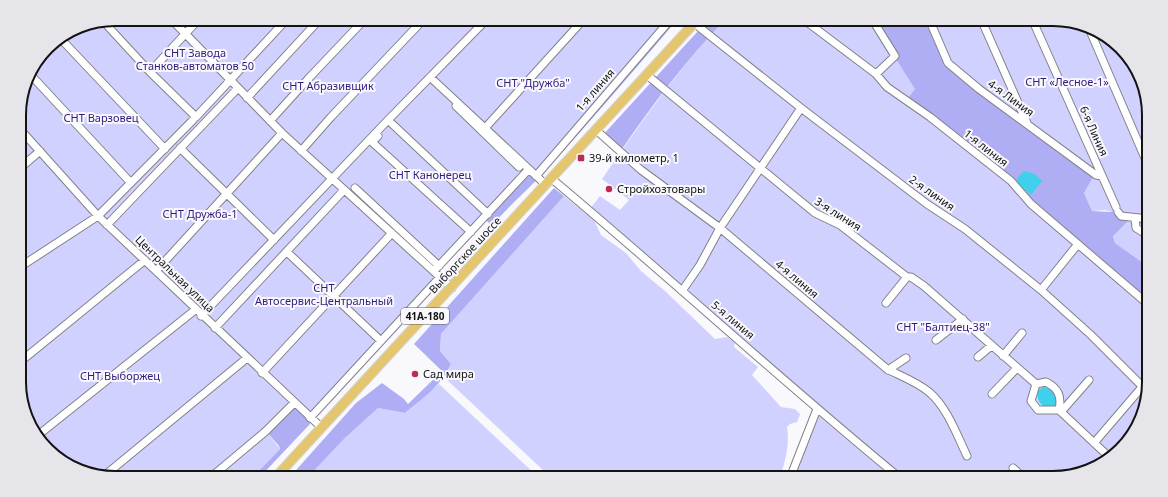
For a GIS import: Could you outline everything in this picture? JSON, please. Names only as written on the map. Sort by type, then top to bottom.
[{"type":"main road","name":"41А-180","points":[[549,182],[691,26]]},
{"type":"main road","name":"Выборгское шоссе","points":[[322,428],[549,182]]},
{"type":"main road","name":"41А-180","points":[[282,471],[322,428]]},
{"type":"street","points":[[110,26],[150,72],[195,119]]},
{"type":"street","points":[[178,26],[301,151],[392,233],[438,271]]},
{"type":"street","points":[[150,72],[193,26]]},
{"type":"street","points":[[26,263],[98,216],[195,119],[280,26]]},
{"type":"street","points":[[247,98],[314,26]]},
{"type":"street","points":[[270,121],[308,78],[358,26]]},
{"type":"street","points":[[301,151],[331,116],[417,26]]},
{"type":"street","points":[[471,232],[372,142],[430,77],[480,26]]},
{"type":"street","points":[[486,127],[578,26]]},
{"type":"street","name":"1-я линия","points":[[536,176],[665,26]]},
{"type":"street","name":"2-я линия","points":[[702,26],[801,108],[927,204],[965,229],[1041,290],[1091,335],[1142,386]]},
{"type":"street","name":"1-я линия","points":[[812,26],[876,74],[887,87],[930,117],[1011,181],[1031,204],[1142,299]]},
{"type":"street","points":[[876,26],[895,56],[876,74]]},
{"type":"street","name":"4-я Линия","points":[[932,26],[948,63],[979,89],[1096,175],[1102,176]]},
{"type":"street","points":[[984,26],[1027,124]]},
{"type":"street","name":"6-я Линия","points":[[1035,26],[1120,216],[1135,218]]},
{"type":"street","points":[[1092,35],[1142,151]]},
{"type":"street","points":[[64,42],[165,149]]},
{"type":"street","name":"3-я линия","points":[[647,75],[815,214],[840,225],[907,277],[911,277],[924,286],[1036,384]]},
{"type":"street","points":[[430,77],[486,127],[527,171]]},
{"type":"street","points":[[34,79],[131,183]]},
{"type":"street","points":[[418,97],[431,83],[527,171]]},
{"type":"street","points":[[107,224],[238,88]]},
{"type":"street","points":[[682,291],[700,265],[720,228],[801,108]]},
{"type":"street","points":[[201,316],[332,179],[389,122]]},
{"type":"street","points":[[389,122],[488,214]]},
{"type":"street","name":"4-я линия","points":[[596,130],[641,170],[720,228],[888,370],[920,385],[930,393],[949,419],[967,456]]},
{"type":"street","points":[[156,271],[282,133]]},
{"type":"street","name":"Центральная улица","points":[[26,136],[98,216],[201,316],[322,428]]},
{"type":"street","points":[[180,148],[226,195],[274,240]]},
{"type":"street","points":[[26,163],[40,151]]},
{"type":"street","points":[[310,418],[382,341],[471,232],[527,171]]},
{"type":"street","name":"5-я линия","points":[[527,171],[549,182],[682,291],[817,409],[892,471]]},
{"type":"street","points":[[355,188],[438,271],[452,288]]},
{"type":"street","points":[[215,328],[344,190]]},
{"type":"street","points":[[1142,219],[1135,218],[1136,228],[1142,232]]},
{"type":"street","points":[[262,373],[392,233]]},
{"type":"street","points":[[1041,290],[1078,244]]},
{"type":"street","points":[[287,252],[382,341]]},
{"type":"street","points":[[26,357],[145,260]]},
{"type":"street","points":[[886,303],[907,277]]},
{"type":"street","points":[[42,432],[195,310]]},
{"type":"street","points":[[936,340],[963,319]]},
{"type":"street","points":[[1003,356],[1022,333]]},
{"type":"street","points":[[978,357],[991,346]]},
{"type":"street","points":[[111,471],[247,358]]},
{"type":"street","points":[[888,370],[906,358]]},
{"type":"street","points":[[992,394],[1017,368]]},
{"type":"street","points":[[1060,411],[1089,380]]},
{"type":"street","points":[[1060,411],[1061,399],[1055,386],[1046,382],[1036,384],[1031,400],[1038,410],[1060,411],[1094,443],[1103,456]]},
{"type":"street","points":[[1094,443],[1141,393]]},
{"type":"street","points":[[218,471],[266,431],[294,403]]},
{"type":"street","points":[[793,471],[817,409]]},
{"type":"street","points":[[1013,468],[1016,471]]},
{"type":"green space","points":[[109,26],[665,26],[536,176],[528,169],[437,268],[439,276],[310,419],[266,431],[280,449],[259,471],[103,470],[81,464],[61,453],[44,436],[38,426],[29,405],[26,382],[26,109],[29,92],[33,81],[38,70],[48,56],[70,38],[92,29]]},
{"type":"green space","name":"СНТ \"Балтиец-38\"","points":[[719,26],[876,26],[916,89],[906,101],[1012,182],[1142,299],[1142,388],[1135,416],[1124,436],[1116,445],[1098,459],[1082,466],[1059,471],[793,471],[817,409],[589,210],[600,196],[620,210],[629,200],[602,179],[676,76]]},
{"type":"green space","name":"СНТ «Лесное-1»","points":[[932,26],[1065,27],[1076,29],[1098,38],[1116,52],[1130,70],[1139,92],[1141,103],[1142,262],[1115,243],[1113,235],[1128,221],[1134,218],[1105,210],[1092,211],[1084,193],[1095,174],[948,63]]},
{"type":"green space","points":[[564,196],[594,220],[601,235],[626,253],[641,271],[665,291],[715,339],[727,337],[735,343],[734,347],[758,367],[752,375],[781,407],[795,409],[800,414],[797,422],[790,424],[787,427],[787,447],[782,471],[544,471],[445,378],[451,364],[440,351],[441,334]]},
{"type":"green space","points":[[439,384],[532,471],[314,471],[345,438],[378,408],[405,413]]},
{"type":"shaded area","points":[[665,26],[672,26],[538,179],[504,212],[492,226],[484,218],[528,169],[536,176]]},
{"type":"shaded area","points":[[703,26],[719,26],[697,50],[670,83],[620,152],[602,136]]},
{"type":"shaded area","points":[[875,26],[932,26],[948,63],[1095,174],[1084,193],[1092,211],[1111,212],[1117,209],[1121,216],[1135,218],[1128,221],[1113,236],[1115,243],[1142,262],[1142,299],[1012,182],[906,101],[915,89]]},
{"type":"shaded area","points":[[1024,171],[1035,174],[1042,181],[1031,195],[1017,182],[1017,178]]},
{"type":"shaded area","points":[[554,188],[564,196],[441,334],[440,351],[451,364],[437,385],[405,413],[378,408],[345,438],[314,471],[295,471],[356,403],[382,383],[404,399],[408,404],[442,371],[414,344]]},
{"type":"shaded area","points":[[1044,387],[1054,390],[1059,398],[1057,406],[1049,409],[1039,402],[1038,390]]},
{"type":"shaded area","points":[[295,404],[310,421],[310,424],[266,471],[259,471],[280,449],[266,431]]},
{"type":"place","name":"39-й километр, 1","points":[[581,158]]},
{"type":"place","name":"Стройхозтовары","points":[[609,189]]},
{"type":"place","name":"Сад мира","points":[[415,374]]},
{"type":"park label","name":"СНТ Завода Станков-автоматов 50","points":[[195,59]]},
{"type":"park label","name":"СНТ \"Дружба\"","points":[[533,83]]},
{"type":"park label","name":"СНТ Абразивщик","points":[[328,86]]},
{"type":"park label","name":"СНТ Варзовец","points":[[101,118]]},
{"type":"park label","name":"СНТ Канонерец","points":[[430,175]]},
{"type":"park label","name":"СНТ Дружба-1","points":[[200,214]]},
{"type":"park label","name":"СНТ Автосервис-Центральный","points":[[324,294]]},
{"type":"park label","name":"СНТ Выборжец","points":[[120,376]]}]
